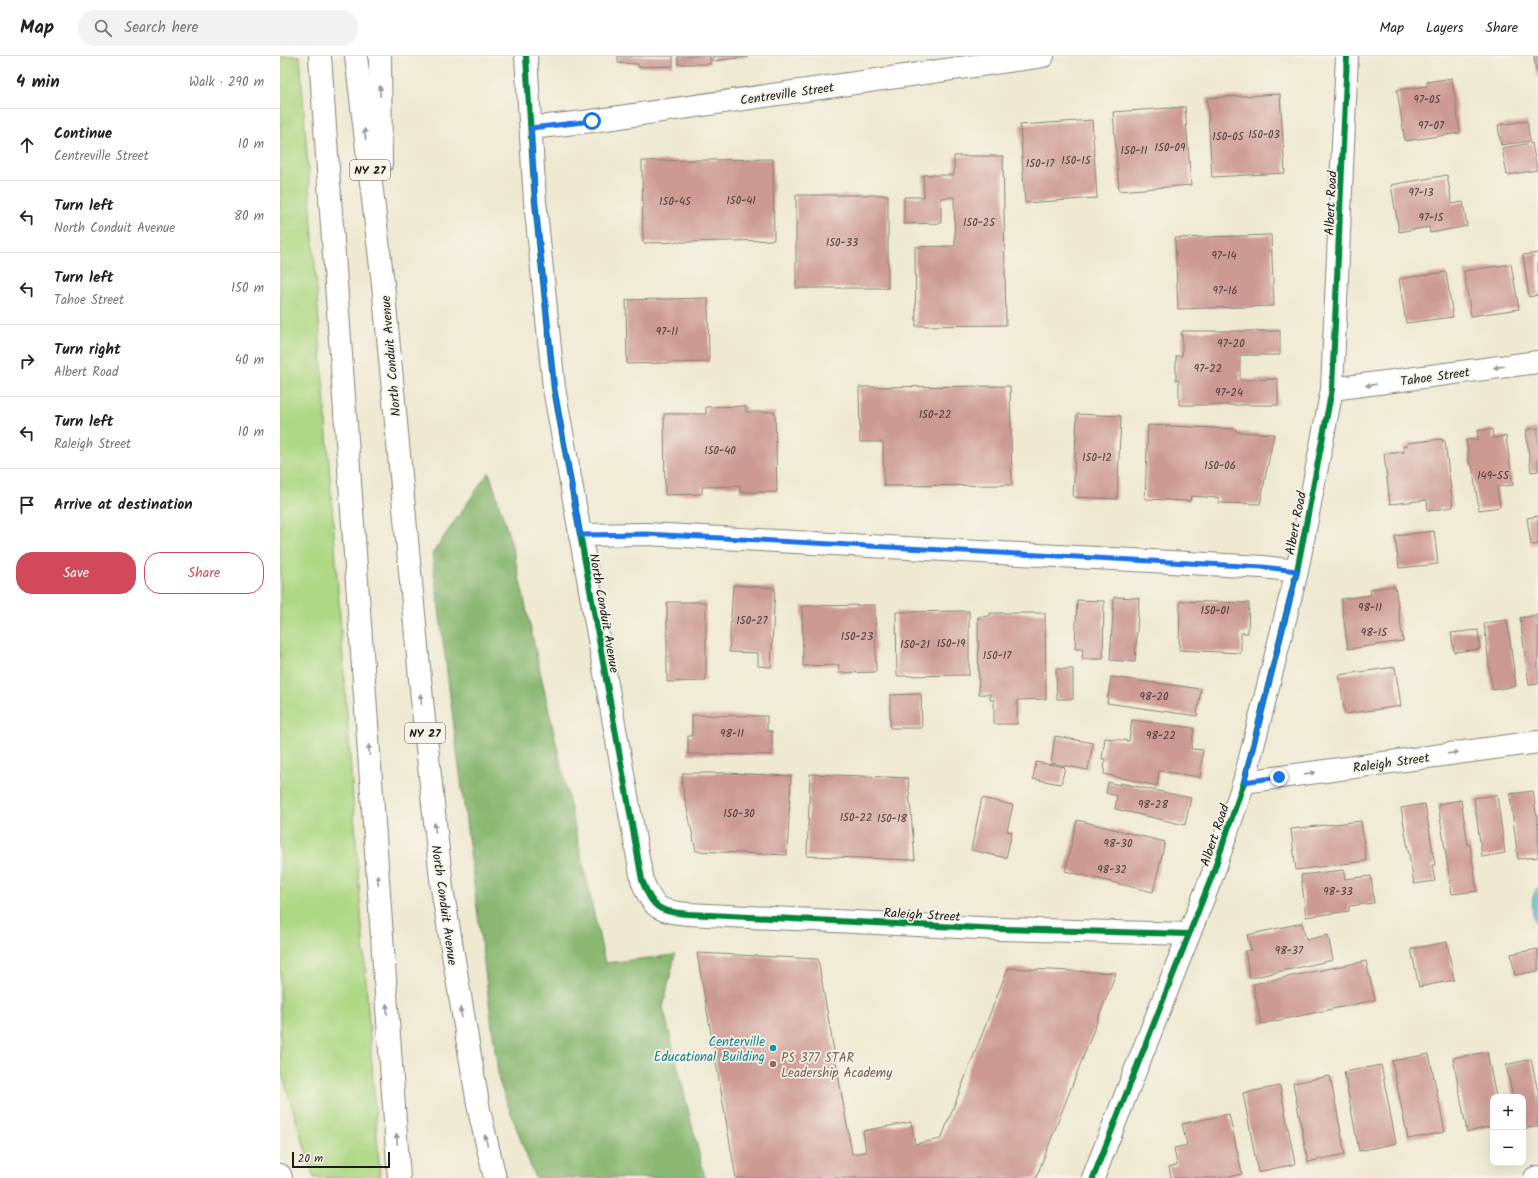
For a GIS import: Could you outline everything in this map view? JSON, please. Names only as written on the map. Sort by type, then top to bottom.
[{"type":"main road","points":[[320,56],[400,1178]]},
{"type":"main road","name":"North Conduit Avenue","points":[[356,56],[383,284],[422,710],[442,888],[479,1110],[495,1178]]},
{"type":"main road","points":[[380,56],[383,284]]},
{"type":"main road","name":"North Conduit Avenue","points":[[526,56],[539,245],[554,388],[642,880],[648,895],[656,906]]},
{"type":"main road","name":"Centreville Street","points":[[531,128],[592,121],[906,66],[1043,56]]},
{"type":"main road","name":"Albert Road","points":[[1093,1178],[1212,876],[1244,782],[1297,571],[1332,389],[1347,56]]},
{"type":"main road","name":"Tahoe Street","points":[[1332,389],[1538,362]]},
{"type":"main road","points":[[580,535],[646,534],[1256,567],[1297,571]]},
{"type":"main road","name":"Raleigh Street","points":[[1244,782],[1538,742]]},
{"type":"main road","name":"Raleigh Street","points":[[656,906],[670,912],[688,914],[1000,929],[1189,934]]},
{"type":"green space","points":[[280,56],[300,56],[380,1178],[314,1178],[280,1067]]},
{"type":"green space","points":[[489,472],[513,549],[605,963],[675,955],[663,1007],[705,1178],[535,1178],[499,1081],[432,554]]},
{"type":"water","points":[[1538,888],[1538,928],[1534,919],[1532,901],[1535,891]]},
{"type":"building","points":[[618,56],[673,56],[673,66],[638,67],[638,64],[618,63]]},
{"type":"building","points":[[678,56],[710,56],[710,64],[678,64]]},
{"type":"building","points":[[713,56],[748,56],[748,57],[712,61]]},
{"type":"building","points":[[1534,56],[1538,56],[1538,78],[1537,78]]},
{"type":"building","points":[[1452,78],[1460,133],[1405,141],[1397,90],[1427,86],[1427,82]]},
{"type":"building","points":[[1280,94],[1285,173],[1212,177],[1207,98]]},
{"type":"building","points":[[1185,107],[1191,185],[1119,191],[1113,112]]},
{"type":"building","points":[[1092,120],[1097,198],[1025,203],[1020,125]]},
{"type":"building","points":[[1527,121],[1530,141],[1501,145],[1498,125]]},
{"type":"building","points":[[1532,143],[1537,170],[1507,175],[1502,148]]},
{"type":"building","points":[[954,156],[1003,156],[1006,325],[916,326],[915,247],[955,246],[954,197],[941,198],[941,223],[904,224],[904,197],[924,197],[923,175],[954,175]]},
{"type":"building","points":[[773,159],[774,240],[643,243],[642,161]]},
{"type":"building","points":[[1447,175],[1452,204],[1463,202],[1467,226],[1430,233],[1429,227],[1399,232],[1391,185]]},
{"type":"building","points":[[796,195],[888,195],[888,288],[796,288]]},
{"type":"building","points":[[1271,235],[1274,306],[1178,309],[1175,238]]},
{"type":"building","points":[[1538,253],[1538,295],[1529,297],[1523,255]]},
{"type":"building","points":[[1511,264],[1519,309],[1471,316],[1464,271]]},
{"type":"building","points":[[1446,272],[1453,317],[1406,323],[1399,279]]},
{"type":"building","points":[[708,298],[709,362],[627,364],[626,300]]},
{"type":"building","points":[[1182,331],[1280,331],[1280,355],[1240,355],[1240,380],[1278,379],[1278,405],[1179,405],[1179,380],[1176,380],[1176,356],[1182,356]]},
{"type":"building","points":[[1010,386],[1012,485],[884,486],[883,442],[860,442],[859,387]]},
{"type":"building","points":[[746,406],[746,412],[775,412],[777,492],[740,492],[740,486],[702,487],[702,494],[665,495],[664,414],[706,414],[706,407]]},
{"type":"building","points":[[1077,414],[1121,416],[1117,499],[1073,497]]},
{"type":"building","points":[[1148,425],[1236,429],[1236,432],[1274,434],[1260,504],[1219,503],[1219,498],[1191,496],[1190,501],[1145,499]]},
{"type":"building","points":[[1538,428],[1538,471],[1531,472],[1526,430]]},
{"type":"building","points":[[1492,429],[1493,438],[1506,436],[1513,485],[1497,487],[1500,507],[1479,510],[1472,465],[1470,465],[1466,440],[1478,439],[1477,431]]},
{"type":"building","points":[[1442,439],[1442,441],[1445,441],[1453,507],[1428,511],[1427,500],[1390,504],[1384,454],[1404,452],[1403,446],[1407,446],[1407,443]]},
{"type":"building","points":[[1538,516],[1538,544],[1531,545],[1527,518]]},
{"type":"building","points":[[1434,531],[1438,564],[1399,568],[1395,536]]},
{"type":"building","points":[[733,585],[775,588],[771,667],[758,666],[758,653],[729,652]]},
{"type":"building","points":[[1395,586],[1403,641],[1348,649],[1341,599],[1371,595],[1370,589]]},
{"type":"building","points":[[1114,597],[1139,598],[1135,662],[1110,660]]},
{"type":"building","points":[[1077,600],[1104,601],[1103,659],[1082,659],[1083,649],[1075,649]]},
{"type":"building","points":[[1180,601],[1249,603],[1248,633],[1241,633],[1241,653],[1179,650]]},
{"type":"building","points":[[667,602],[706,602],[706,681],[667,682]]},
{"type":"building","points":[[875,605],[876,672],[838,673],[839,665],[803,666],[802,606]]},
{"type":"building","points":[[969,611],[969,675],[897,676],[896,612]]},
{"type":"building","points":[[990,613],[1045,613],[1046,699],[1017,700],[1017,724],[994,724],[994,700],[990,700],[990,694],[979,694],[978,617],[990,616]]},
{"type":"building","points":[[1538,615],[1538,684],[1529,685],[1520,618]]},
{"type":"building","points":[[1507,620],[1516,686],[1492,690],[1484,623]]},
{"type":"building","points":[[1478,630],[1480,649],[1454,652],[1451,633]]},
{"type":"building","points":[[1395,667],[1401,706],[1345,714],[1339,675]]},
{"type":"building","points":[[1056,669],[1073,669],[1073,699],[1057,699]]},
{"type":"building","points":[[1111,677],[1201,689],[1197,716],[1107,703]]},
{"type":"building","points":[[921,694],[922,728],[890,728],[890,695]]},
{"type":"building","points":[[692,715],[767,716],[767,731],[772,731],[772,755],[688,754],[688,736],[692,736]]},
{"type":"building","points":[[1132,720],[1194,728],[1191,749],[1203,750],[1200,777],[1159,771],[1157,786],[1104,774],[1105,759],[1102,759],[1105,738],[1129,741]]},
{"type":"building","points":[[1055,736],[1093,743],[1088,770],[1051,763]]},
{"type":"building","points":[[1036,762],[1065,767],[1061,784],[1033,779]]},
{"type":"building","points":[[683,773],[791,776],[787,855],[696,851],[682,785]]},
{"type":"building","points":[[810,774],[908,778],[915,860],[807,856]]},
{"type":"building","points":[[1108,782],[1120,785],[1120,783],[1191,798],[1185,825],[1115,809],[1117,796],[1106,793]]},
{"type":"building","points":[[1533,791],[1538,827],[1538,857],[1518,859],[1510,794]]},
{"type":"building","points":[[1497,795],[1505,853],[1482,857],[1474,798]]},
{"type":"building","points":[[982,798],[1013,805],[1007,831],[1012,832],[1006,858],[971,850]]},
{"type":"building","points":[[1461,800],[1468,845],[1470,844],[1477,891],[1452,894],[1438,804]]},
{"type":"building","points":[[1425,804],[1435,865],[1432,865],[1435,881],[1414,884],[1401,808]]},
{"type":"building","points":[[1077,820],[1165,842],[1153,892],[1065,871]]},
{"type":"building","points":[[1361,821],[1366,861],[1296,870],[1291,829]]},
{"type":"building","points":[[1344,870],[1345,879],[1371,876],[1374,903],[1349,906],[1349,911],[1306,917],[1301,875]]},
{"type":"building","points":[[1302,923],[1306,940],[1328,935],[1333,960],[1250,978],[1245,951],[1251,950],[1247,935]]},
{"type":"building","points":[[1447,942],[1454,980],[1419,987],[1411,949]]},
{"type":"building","points":[[1538,949],[1538,971],[1515,975],[1511,954]]},
{"type":"building","name":"Centerville Educational Building","points":[[697,953],[818,959],[852,1154],[866,1152],[863,1131],[911,1122],[915,1144],[941,1139],[1008,968],[1116,973],[1036,1178],[736,1178]]},
{"type":"building","points":[[1366,961],[1375,1000],[1261,1024],[1253,984]]},
{"type":"building","points":[[1487,1052],[1495,1094],[1490,1094],[1490,1127],[1467,1132],[1453,1058]]},
{"type":"building","points":[[1429,1054],[1445,1132],[1408,1139],[1392,1061]]},
{"type":"building","points":[[1531,1059],[1538,1092],[1538,1126],[1526,1128],[1526,1094],[1512,1094],[1506,1065]]},
{"type":"building","points":[[1381,1065],[1396,1143],[1359,1151],[1344,1072]]},
{"type":"building","points":[[1330,1076],[1345,1154],[1308,1162],[1293,1083]]},
{"type":"building","points":[[1280,1086],[1295,1164],[1258,1172],[1243,1093]]},
{"type":"building","points":[[1229,1114],[1242,1174],[1224,1178],[1171,1178],[1169,1167],[1177,1165],[1174,1148],[1187,1145],[1182,1124]]},
{"type":"cycle path","points":[[526,56],[535,201],[554,388],[642,880],[653,903],[663,910],[688,914],[1000,929],[1189,934]]},
{"type":"cycle path","points":[[1093,1178],[1212,876],[1244,782],[1297,571],[1332,389],[1347,56]]},
{"type":"place","name":"Centerville Educational Building","points":[[773,1048]]},
{"type":"place","name":"PS 377 STAR Leadership Academy","points":[[773,1064]]},
{"type":"route","points":[[592,121],[531,128],[535,201],[542,281],[554,388],[580,535],[646,534],[1263,567],[1297,571],[1244,782],[1279,777]]}]
